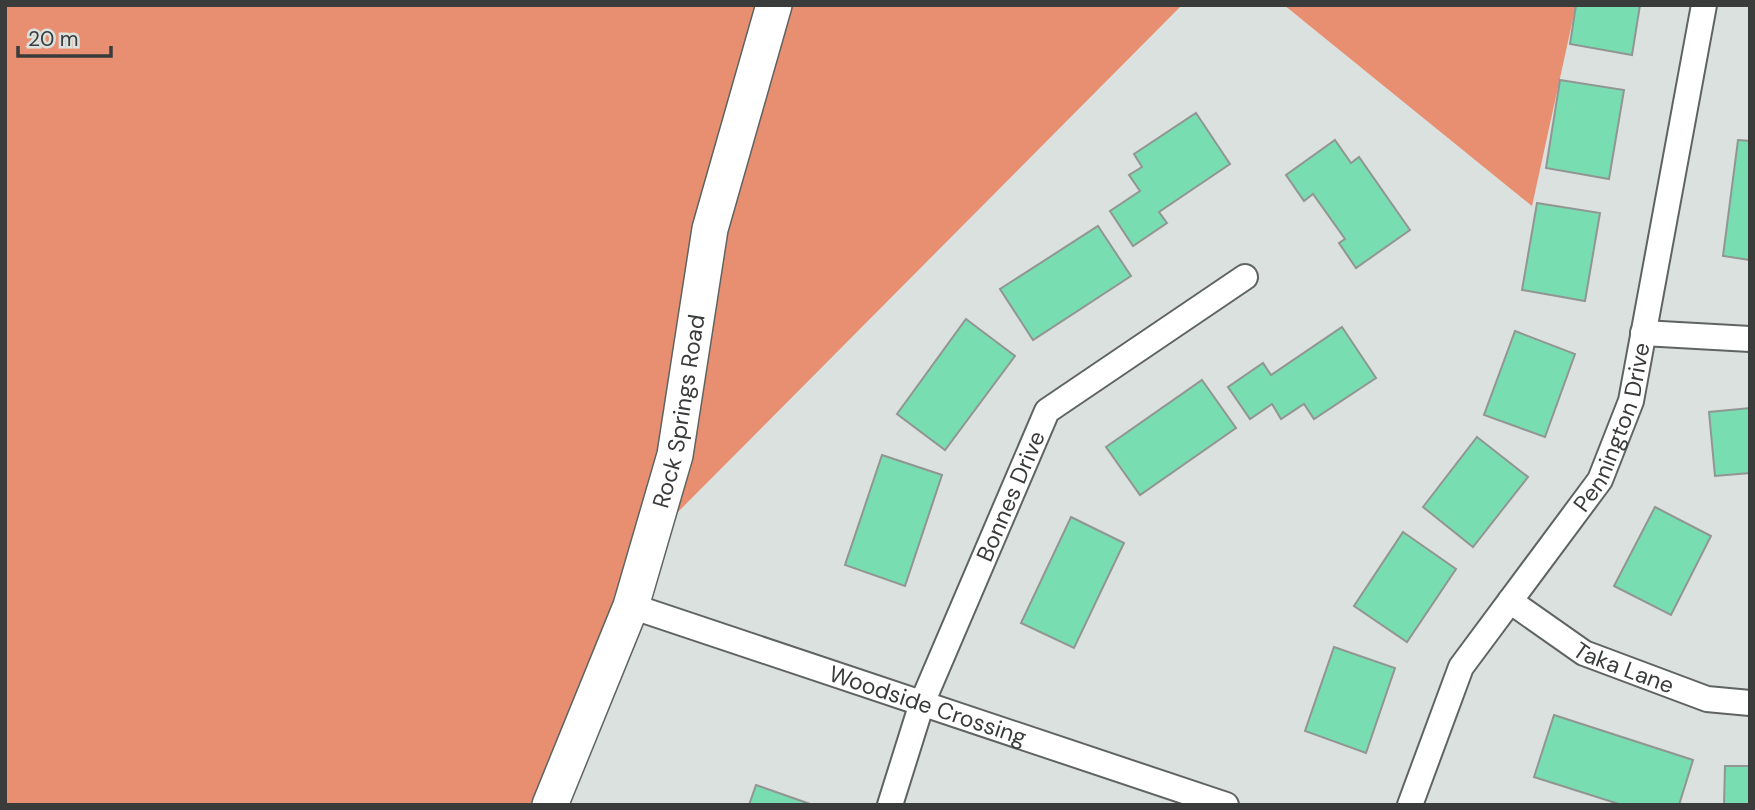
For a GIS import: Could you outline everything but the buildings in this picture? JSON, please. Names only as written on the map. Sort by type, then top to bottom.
[{"type":"street","name":"Rock Springs Road","points":[[550,805],[631,606],[675,455],[710,229],[774,5]]},
{"type":"street","name":"Pennington Drive","points":[[1410,805],[1461,667],[1600,480],[1631,401],[1704,5]]},
{"type":"street","name":"Bonnes Drive","points":[[890,805],[922,703],[1047,411],[1245,277]]},
{"type":"street","points":[[1643,333],[1750,339]]},
{"type":"street","name":"Taka Lane","points":[[1510,601],[1584,653],[1707,699],[1750,703]]},
{"type":"street","name":"Woodside Crossing","points":[[631,606],[1226,805]]},
{"type":"shaded area","points":[[5,5],[1182,5],[665,525],[561,805],[5,805]]},
{"type":"shaded area","points":[[1284,5],[1576,5],[1532,206]]}]
